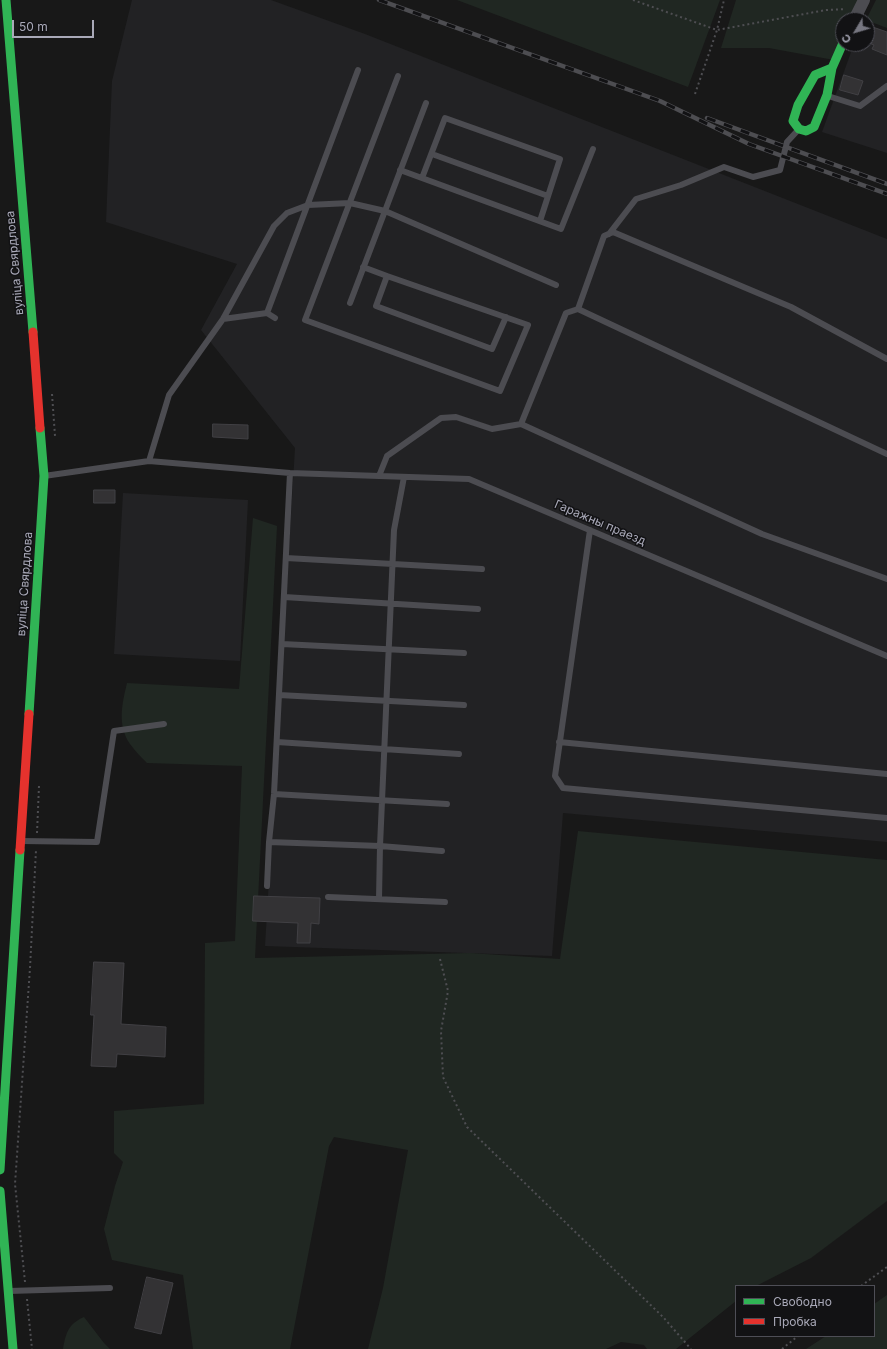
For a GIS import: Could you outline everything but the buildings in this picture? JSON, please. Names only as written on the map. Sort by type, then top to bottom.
[{"type":"main road","name":"вуліца Свярдлова","points":[[0,1170],[44,476],[6,0]]},
{"type":"main road","points":[[832,68],[815,75],[798,105],[793,121],[799,129],[806,131],[814,127],[827,95],[832,68],[839,52]]},
{"type":"main road","points":[[0,1190],[4,1292],[13,1349]]},
{"type":"lane","points":[[267,313],[358,70]]},
{"type":"lane","points":[[363,267],[528,325],[500,391],[305,320],[398,76]]},
{"type":"lane","points":[[827,95],[860,106],[887,86]]},
{"type":"lane","points":[[350,303],[426,103]]},
{"type":"lane","points":[[422,178],[445,118],[560,159],[540,221]]},
{"type":"lane","points":[[609,234],[636,199],[681,185],[724,167],[753,177],[780,170],[787,142],[799,129]]},
{"type":"lane","points":[[400,170],[561,229],[593,149]]},
{"type":"lane","points":[[432,154],[548,196]]},
{"type":"lane","points":[[150,461],[169,395],[223,319],[274,226],[287,214],[308,205],[350,203],[385,210],[556,285]]},
{"type":"lane","points":[[578,309],[604,236],[613,232],[791,307],[887,360]]},
{"type":"lane","points":[[387,276],[376,306],[492,349],[506,317]]},
{"type":"lane","points":[[521,424],[566,313],[578,309],[887,454]]},
{"type":"lane","points":[[223,319],[267,313],[275,318]]},
{"type":"lane","points":[[379,476],[387,456],[441,418],[456,418],[492,429],[521,424],[762,534],[887,579]]},
{"type":"lane","name":"Гаражны праезд","points":[[44,476],[150,461],[290,473],[469,479],[887,656]]},
{"type":"lane","points":[[267,886],[277,742],[290,473]]},
{"type":"lane","points":[[379,899],[394,530],[404,477]]},
{"type":"lane","points":[[590,530],[555,776],[563,788],[887,818]]},
{"type":"lane","points":[[286,558],[482,569]]},
{"type":"lane","points":[[284,597],[478,609]]},
{"type":"lane","points":[[282,644],[464,653]]},
{"type":"lane","points":[[279,695],[464,705]]},
{"type":"lane","points":[[21,841],[97,842],[114,731],[164,724]]},
{"type":"lane","points":[[277,742],[459,754]]},
{"type":"lane","points":[[559,742],[887,774]]},
{"type":"lane","points":[[274,794],[447,804]]},
{"type":"lane","points":[[269,842],[380,846],[442,851]]},
{"type":"lane","points":[[328,898],[445,902]]},
{"type":"lane","points":[[4,1292],[110,1288]]},
{"type":"path","points":[[633,0],[717,30],[862,4]]},
{"type":"path","points":[[695,94],[717,30],[724,0]]},
{"type":"path","points":[[440,959],[448,991],[441,1032],[442,1077],[467,1128],[663,1317],[691,1349]]},
{"type":"path","points":[[862,1285],[887,1267]]},
{"type":"path","points":[[782,1349],[797,1337]]},
{"type":"shaded area","points":[[132,0],[271,0],[365,34],[887,239],[887,842],[563,813],[552,956],[265,946],[295,448],[201,330],[237,264],[106,222],[112,81]]},
{"type":"shaded area","points":[[457,0],[720,0],[688,87]]},
{"type":"shaded area","points":[[736,0],[861,0],[856,12],[835,12],[835,52],[838,52],[834,60],[769,48],[721,48]]},
{"type":"shaded area","points":[[876,0],[887,0],[887,28],[875,23],[875,12],[870,12]]},
{"type":"shaded area","points":[[875,28],[887,32],[887,153],[822,132],[851,52],[875,52]]},
{"type":"shaded area","points":[[123,493],[248,500],[240,661],[114,654]]},
{"type":"shaded area","points":[[253,518],[277,526],[255,958],[470,953],[560,959],[578,831],[887,860],[887,1201],[811,1258],[758,1285],[735,1285],[735,1302],[676,1349],[647,1349],[644,1345],[621,1342],[606,1349],[368,1349],[383,1288],[408,1150],[334,1137],[329,1146],[290,1349],[193,1349],[183,1275],[112,1260],[104,1229],[123,1162],[114,1153],[114,1111],[204,1104],[205,943],[235,941],[242,766],[147,763],[134,749],[126,737],[122,722],[122,707],[127,683],[239,689]]},
{"type":"shaded area","points":[[887,1295],[887,1349],[806,1349],[824,1337],[875,1337],[875,1303]]},
{"type":"shaded area","points":[[84,1317],[110,1349],[63,1349],[65,1338],[71,1326]]},
{"type":"railway","points":[[379,0],[660,101],[749,144],[887,194]]},
{"type":"railway","points":[[707,118],[887,184]]},
{"type":"traffic: fast","points":[[6,0],[33,332]]},
{"type":"traffic: fast","points":[[832,68],[839,52]]},
{"type":"traffic: fast","points":[[832,68],[827,95],[814,127],[806,131],[799,129],[793,121],[798,105],[815,75],[832,68]]},
{"type":"traffic: fast","points":[[29,714],[44,476],[40,428]]},
{"type":"traffic: fast","points":[[0,1170],[20,850]]},
{"type":"traffic: fast","points":[[0,1191],[13,1349]]},
{"type":"traffic: jam","points":[[33,332],[40,428]]},
{"type":"traffic: jam","points":[[20,850],[29,714]]}]
